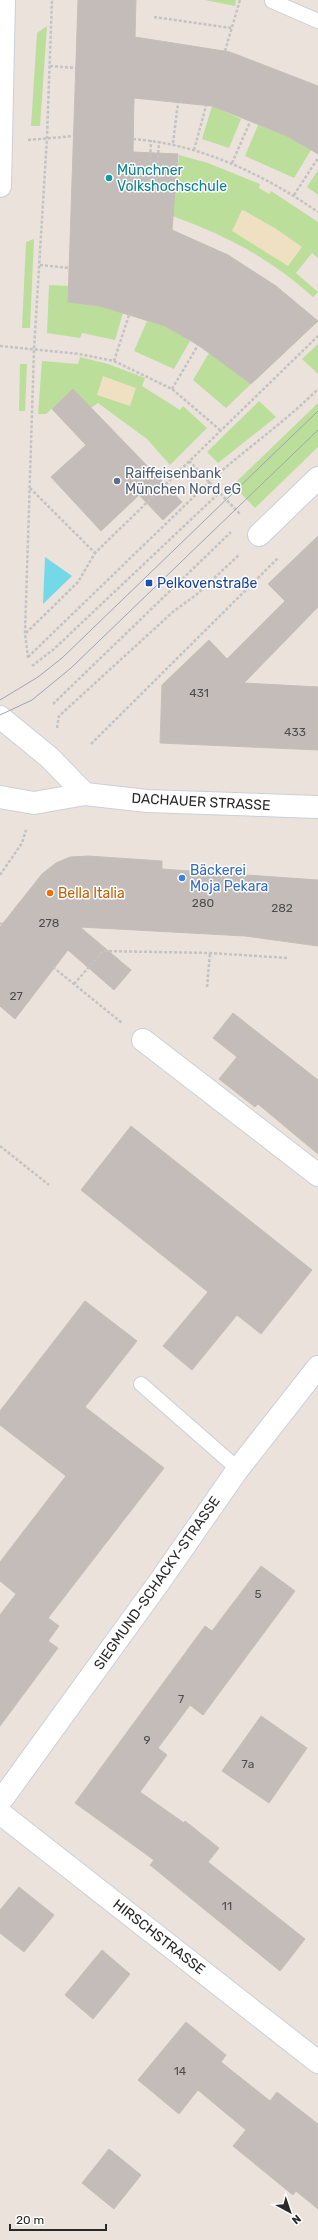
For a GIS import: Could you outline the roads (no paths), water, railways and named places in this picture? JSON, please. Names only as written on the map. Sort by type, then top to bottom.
[{"type":"street","points":[[0,186],[4,0]]},
{"type":"street","points":[[259,535],[318,478]]},
{"type":"street","points":[[0,717],[49,757],[85,794]]},
{"type":"street","name":"DACHAUER STRASSE","points":[[0,797],[34,803],[85,794],[147,801],[318,807]]},
{"type":"street","points":[[143,1040],[318,1175]]},
{"type":"street","name":"SIEGMUND-SCHACKY-STRASSE","points":[[0,1802],[160,1581],[238,1469],[318,1367]]},
{"type":"street","name":"HIRSCHSTRASSE","points":[[0,1813],[318,2062]]},
{"type":"lane","points":[[272,1],[318,21]]},
{"type":"lane","points":[[141,1384],[238,1469]]},
{"type":"water","points":[[45,557],[72,576],[43,604]]},
{"type":"tram line","points":[[0,700],[38,677],[62,658],[318,411]]},
{"type":"tram line","points":[[0,715],[32,700],[71,668],[318,430]]},
{"type":"place","name":"Münchner Volkshochschule","points":[[109,178]]},
{"type":"place","name":"Raiffeisenbank München Nord eG","points":[[117,481]]},
{"type":"place","name":"Pelkovenstraße","points":[[149,583]]},
{"type":"place","name":"Bäckerei Moja Pekara","points":[[182,878]]},
{"type":"place","name":"Bella Italia","points":[[50,893]]}]
